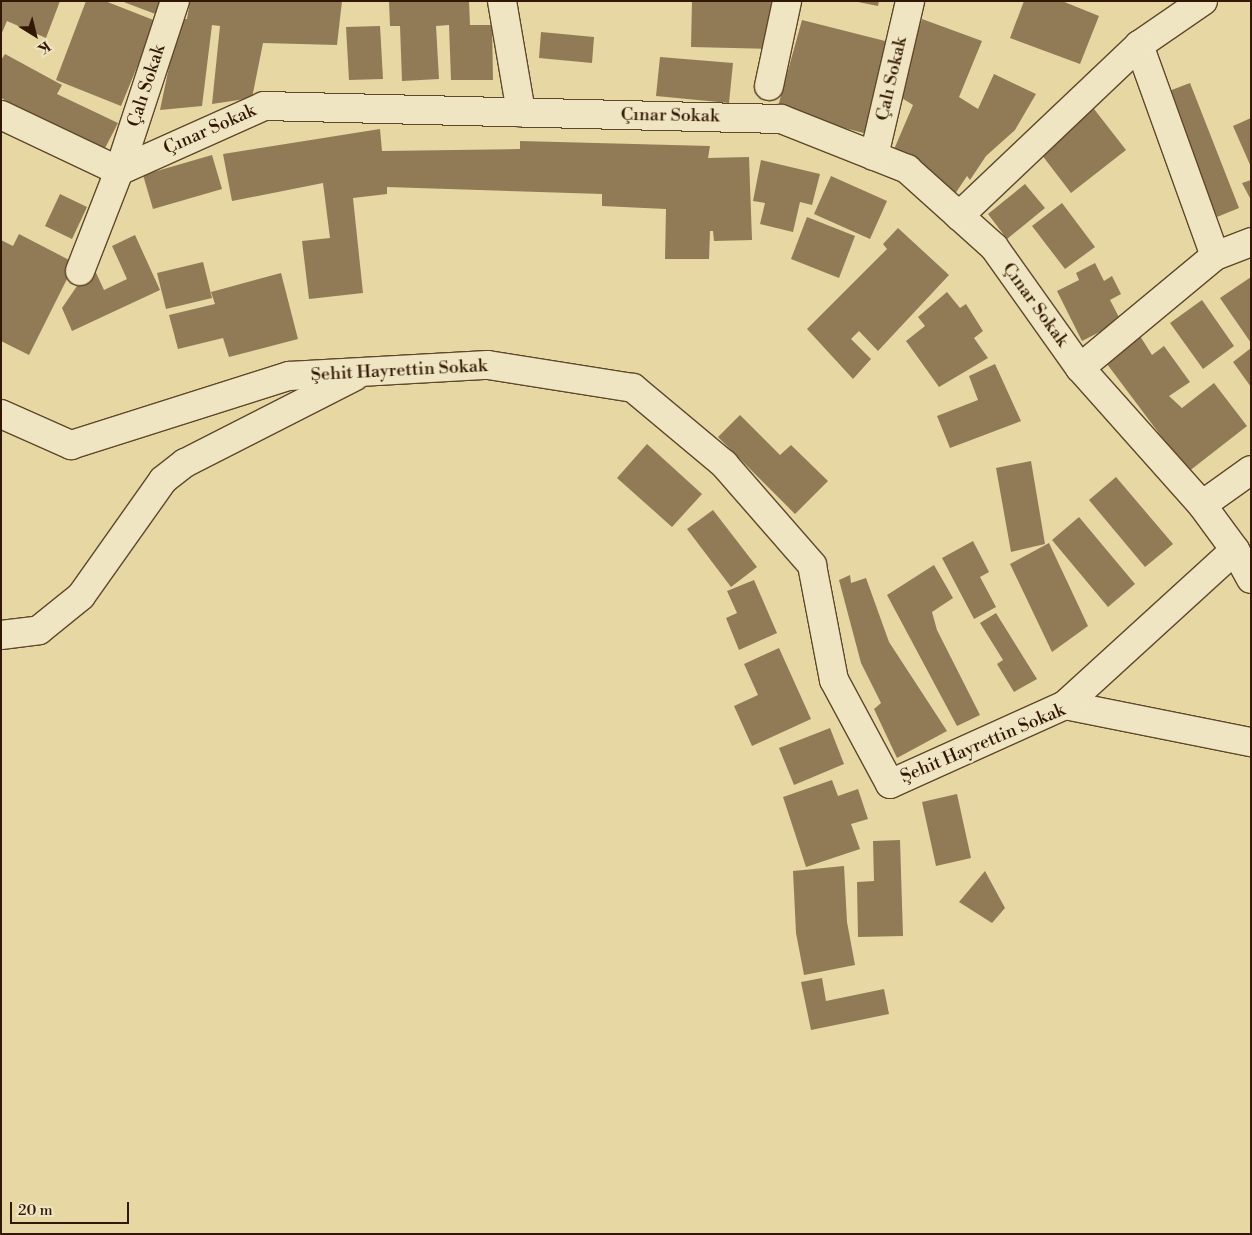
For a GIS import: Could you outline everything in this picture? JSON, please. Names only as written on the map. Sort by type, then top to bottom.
[{"type":"street","name":"Çalı Sokak","points":[[80,271],[119,172],[176,1]]},
{"type":"street","points":[[502,1],[521,112]]},
{"type":"street","points":[[769,86],[787,1]]},
{"type":"street","name":"Çalı Sokak","points":[[874,156],[910,1]]},
{"type":"street","points":[[959,216],[1139,45],[1203,1]]},
{"type":"street","points":[[1139,45],[1215,256]]},
{"type":"street","name":"Çınar Sokak","points":[[119,172],[264,106],[781,119],[907,169],[994,247],[1080,368],[1202,505]]},
{"type":"street","points":[[1,116],[119,172]]},
{"type":"street","points":[[1080,368],[1215,256],[1251,242]]},
{"type":"street","name":"Şehit Hayrettin Sokak","points":[[1,414],[71,444],[289,376],[488,365],[633,388],[724,464],[812,565],[834,680],[890,784],[1065,705],[1251,742]]},
{"type":"street","points":[[1,635],[39,630],[81,596],[163,480],[178,469],[365,372]]},
{"type":"street","points":[[1251,470],[1202,505],[1235,550],[1251,579]]},
{"type":"street","points":[[1065,705],[1235,550]]},
{"type":"building","points":[[1,1],[60,1],[46,38],[7,21],[1,35]]},
{"type":"building","points":[[86,1],[105,1],[156,21],[121,106],[56,80]]},
{"type":"building","points":[[121,1],[164,1],[158,15]]},
{"type":"building","points":[[190,1],[342,1],[337,45],[263,43],[252,98],[212,104],[220,26],[212,25],[202,106],[160,110],[179,19],[187,19]]},
{"type":"building","points":[[389,1],[469,1],[470,25],[492,25],[493,80],[451,80],[449,25],[436,26],[439,79],[402,81],[400,26],[390,26]]},
{"type":"building","points":[[692,1],[776,1],[775,49],[691,47]]},
{"type":"building","points":[[853,1],[879,1],[878,6]]},
{"type":"building","points":[[1024,1],[1062,1],[1099,16],[1080,64],[1010,38]]},
{"type":"building","points":[[922,19],[982,41],[959,97],[978,109],[994,74],[1036,94],[1015,130],[986,156],[970,180],[967,176],[955,194],[892,154],[913,105],[897,95]]},
{"type":"building","points":[[802,20],[893,43],[871,135],[777,110]]},
{"type":"building","points":[[380,26],[383,79],[349,80],[346,27]]},
{"type":"building","points":[[541,32],[594,37],[592,63],[539,58]]},
{"type":"building","points":[[5,54],[62,85],[57,94],[118,123],[103,152],[1,98],[1,60]]},
{"type":"building","points":[[660,57],[733,63],[729,103],[656,96]]},
{"type":"building","points":[[1190,83],[1239,208],[1217,217],[1169,91]]},
{"type":"building","points":[[1087,100],[1126,150],[1071,193],[1035,146]]},
{"type":"building","points":[[1251,118],[1251,167],[1233,126]]},
{"type":"building","points":[[380,129],[382,151],[520,149],[520,141],[710,146],[708,158],[749,157],[752,240],[714,241],[713,231],[710,231],[709,259],[665,259],[666,209],[602,206],[602,194],[387,187],[387,194],[353,198],[363,293],[309,299],[302,241],[330,238],[323,183],[232,201],[223,154]]},
{"type":"building","points":[[212,155],[222,189],[153,209],[143,175]]},
{"type":"building","points":[[761,160],[820,174],[812,205],[800,202],[793,232],[760,224],[765,203],[753,201]]},
{"type":"building","points":[[831,176],[887,201],[870,239],[814,214]]},
{"type":"building","points":[[1251,180],[1251,200],[1242,183]]},
{"type":"building","points":[[1025,184],[1045,208],[1007,239],[988,214]]},
{"type":"building","points":[[60,194],[87,207],[72,239],[45,226]]},
{"type":"building","points":[[1062,203],[1095,247],[1065,269],[1032,226]]},
{"type":"building","points":[[807,217],[855,236],[839,278],[791,259]]},
{"type":"building","points":[[898,228],[949,275],[878,351],[859,331],[851,339],[871,359],[853,379],[807,329],[887,249],[883,244]]},
{"type":"building","points":[[19,234],[75,263],[29,355],[1,341],[1,240],[13,246]]},
{"type":"building","points":[[135,235],[160,290],[72,331],[62,308],[92,264],[104,290],[127,279],[112,246]]},
{"type":"building","points":[[203,262],[212,298],[166,309],[157,273]]},
{"type":"building","points":[[1095,263],[1104,281],[1112,276],[1121,294],[1110,300],[1121,321],[1082,341],[1057,291],[1079,280],[1076,273]]},
{"type":"building","points":[[281,273],[298,339],[229,357],[223,338],[178,349],[169,315],[215,304],[211,292]]},
{"type":"building","points":[[1251,277],[1251,343],[1220,298]]},
{"type":"building","points":[[947,292],[960,308],[966,304],[983,331],[974,338],[988,358],[939,387],[906,341],[925,326],[918,317]]},
{"type":"building","points":[[1202,300],[1234,346],[1203,369],[1170,323]]},
{"type":"building","points":[[1140,336],[1152,355],[1164,346],[1190,382],[1169,396],[1182,408],[1214,383],[1247,426],[1188,472],[1107,364]]},
{"type":"building","points":[[1251,348],[1251,387],[1233,362]]},
{"type":"building","points":[[995,364],[1021,421],[950,448],[937,416],[978,400],[969,376]]},
{"type":"building","points":[[740,415],[780,455],[791,445],[828,481],[795,514],[718,437]]},
{"type":"building","points":[[647,444],[702,494],[672,527],[617,478]]},
{"type":"building","points":[[1031,461],[1045,544],[1011,552],[996,468]]},
{"type":"building","points":[[1116,477],[1173,544],[1145,567],[1089,500]]},
{"type":"building","points":[[713,510],[757,567],[731,587],[687,529]]},
{"type":"building","points":[[1079,517],[1135,584],[1108,607],[1052,540]]},
{"type":"building","points":[[973,541],[989,572],[980,577],[996,607],[974,619],[942,558]]},
{"type":"building","points":[[1049,543],[1088,626],[1052,652],[1010,564]]},
{"type":"building","points":[[934,565],[953,598],[932,612],[937,630],[980,715],[957,726],[887,595]]},
{"type":"building","points":[[850,575],[851,583],[866,578],[889,642],[947,731],[897,758],[874,709],[881,703],[861,663],[839,580]]},
{"type":"building","points":[[754,580],[777,633],[739,650],[726,618],[737,613],[727,591]]},
{"type":"building","points":[[996,613],[1037,679],[1014,692],[997,664],[1003,660],[980,623]]},
{"type":"building","points":[[779,648],[811,719],[752,746],[734,706],[758,695],[744,664]]},
{"type":"building","points":[[830,728],[844,764],[794,785],[779,748]]},
{"type":"building","points":[[832,780],[838,796],[858,789],[868,819],[851,824],[860,849],[806,867],[783,797]]},
{"type":"building","points":[[957,794],[971,858],[936,866],[922,802]]},
{"type":"building","points":[[900,840],[903,936],[858,937],[857,882],[874,881],[873,841]]},
{"type":"building","points":[[844,866],[847,922],[855,965],[804,975],[796,933],[793,871]]},
{"type":"building","points":[[985,871],[1005,908],[992,923],[959,902]]},
{"type":"building","points":[[822,978],[826,1001],[884,989],[889,1014],[811,1030],[801,982]]}]
